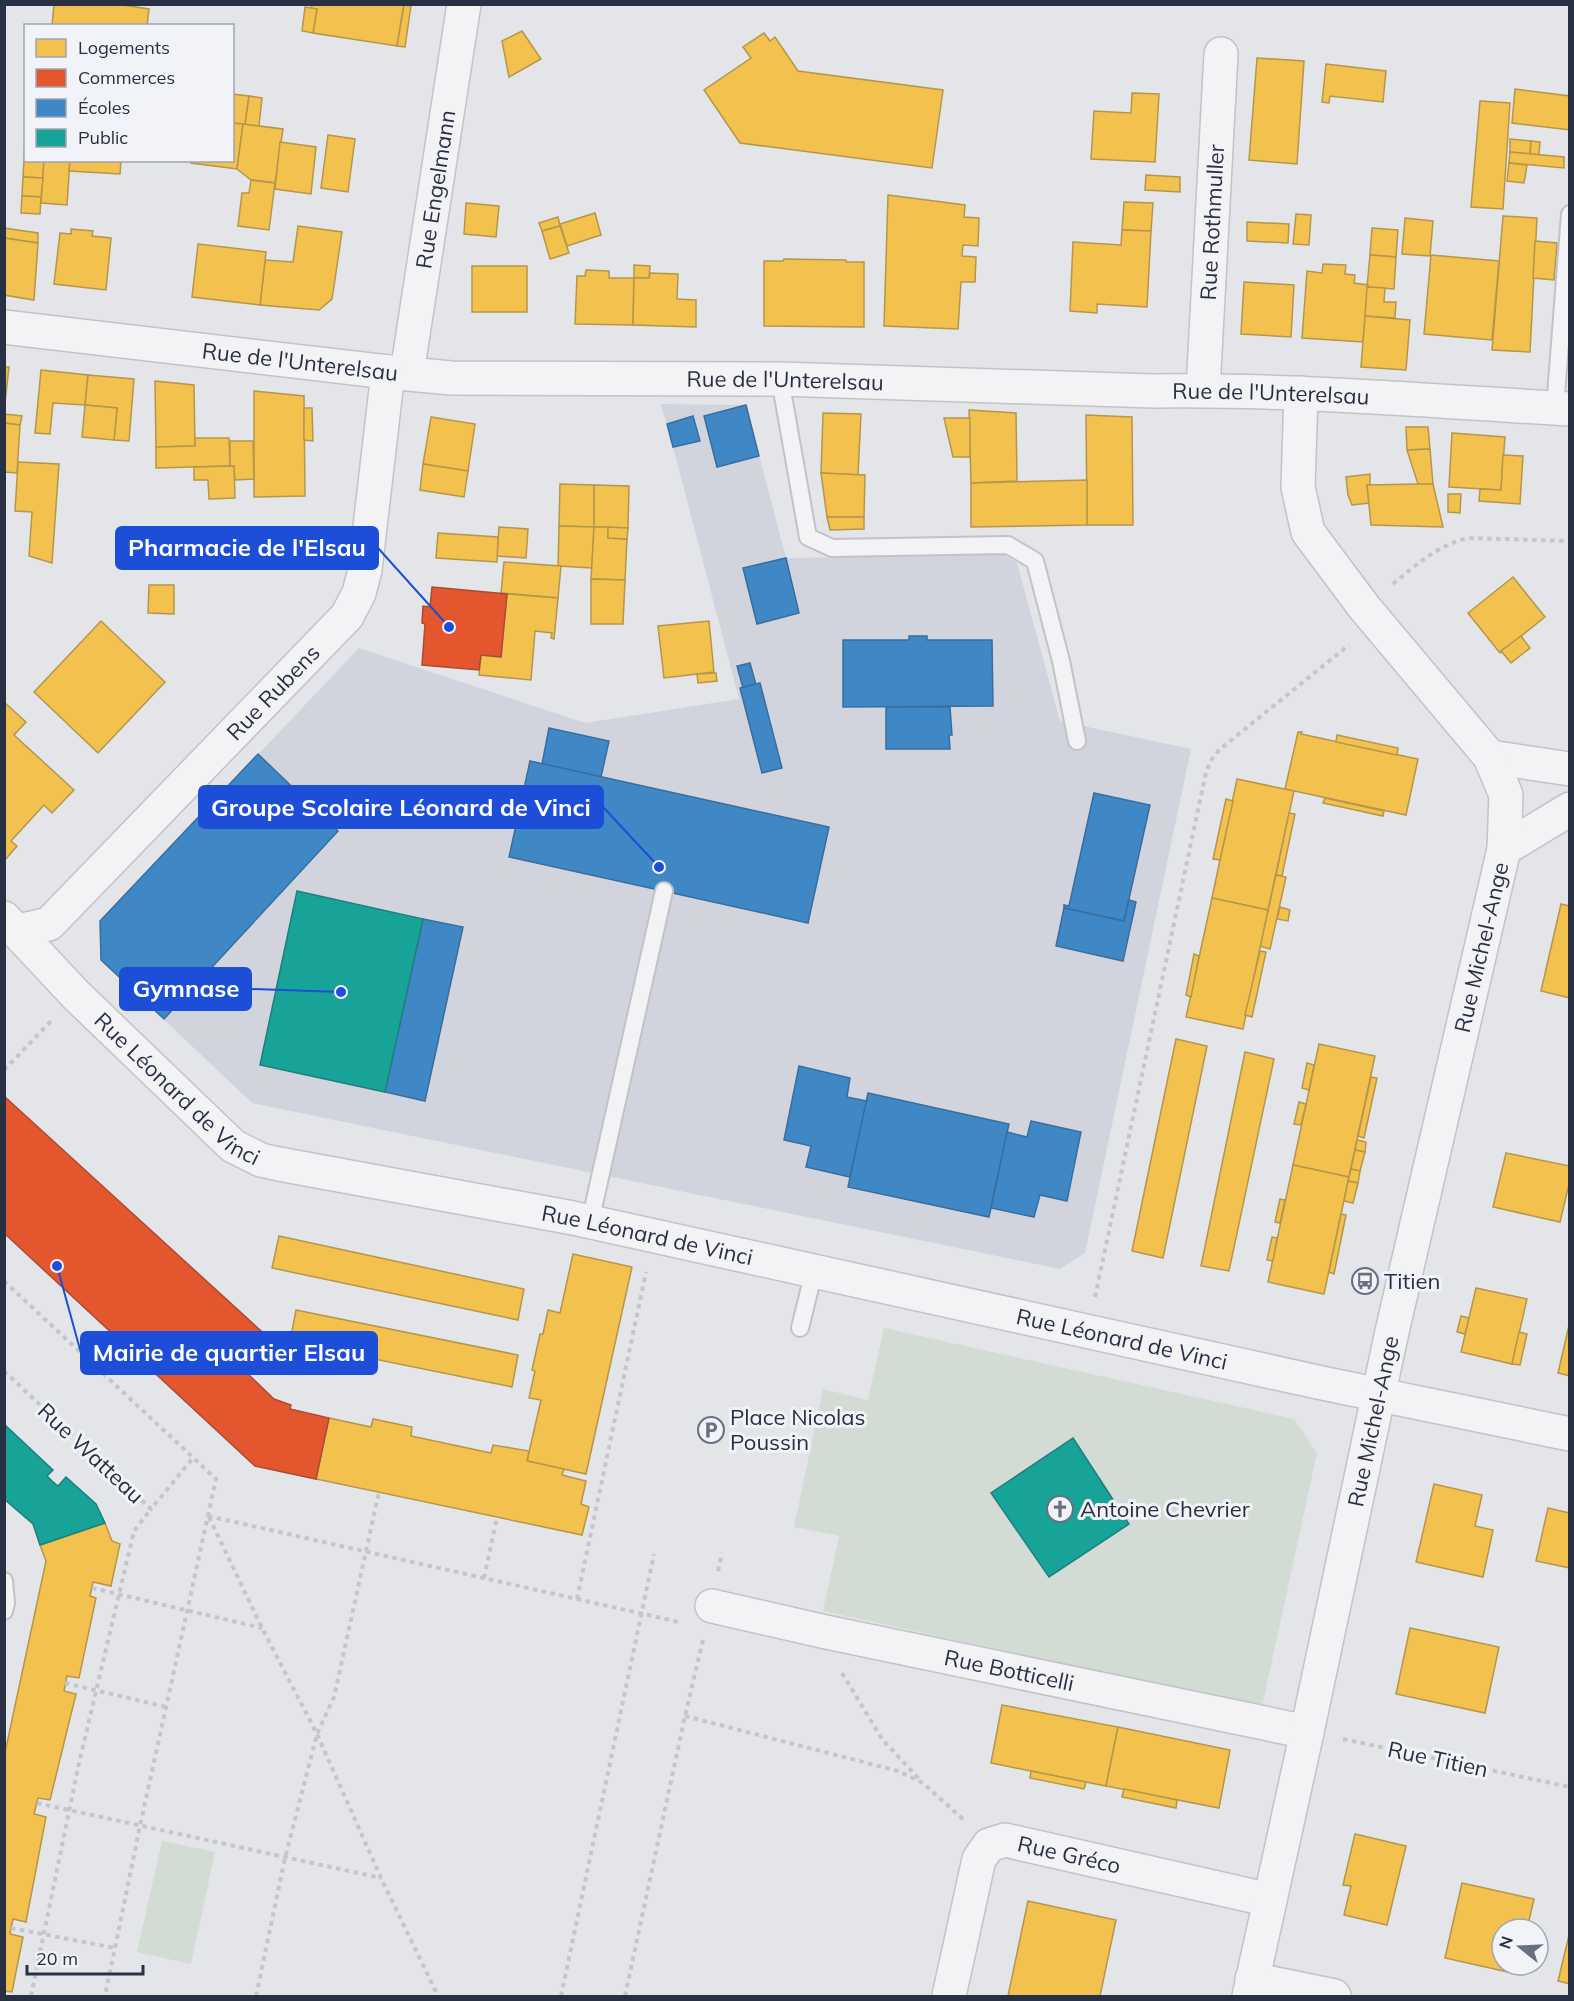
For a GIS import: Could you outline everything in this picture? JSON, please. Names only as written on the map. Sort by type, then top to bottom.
[{"type":"street","name":"Rue Engelmann","points":[[398,373],[464,4]]},
{"type":"street","name":"Rue Rothmuller","points":[[1203,390],[1221,54]]},
{"type":"street","name":"Rue de l'Unterelsau","points":[[4,327],[451,378],[780,379],[1153,391],[1203,390],[1301,393],[1562,409]]},
{"type":"street","name":"Rue Rubens","points":[[9,932],[49,924],[346,616],[359,593],[365,570],[398,373]]},
{"type":"street","name":"Rue Michel-Ange","points":[[1251,1988],[1378,1395],[1504,849],[1506,795],[1490,757],[1371,614],[1308,532],[1298,487],[1301,393]]},
{"type":"street","points":[[1490,757],[1569,769]]},
{"type":"street","name":"Rue Michel-Ange","points":[[1504,849],[1569,809]]},
{"type":"street","name":"Rue Léonard de Vinci","points":[[9,932],[233,1146],[261,1160],[590,1222],[888,1289],[1569,1434]]},
{"type":"street","name":"Rue Botticelli","points":[[709,1617],[826,1632],[1307,1732]]},
{"type":"street","name":"Rue Gréco","points":[[949,1996],[979,1859],[988,1845],[1005,1840],[1270,1900]]},
{"type":"street","points":[[1251,1988],[1334,1996]]},
{"type":"lane","points":[[1562,409],[1569,214]]},
{"type":"lane","points":[[780,379],[808,537],[832,548],[1008,545],[1035,561],[1061,661],[1077,741]]},
{"type":"lane","points":[[590,1222],[664,891]]},
{"type":"lane","points":[[800,1328],[814,1271]]},
{"type":"lane","points":[[4,1581],[6,1603],[4,1611]]},
{"type":"path","points":[[1088,1331],[1206,772],[1212,759],[1219,750],[1371,614],[1431,553],[1452,542],[1468,538],[1569,541]]},
{"type":"path","points":[[4,1070],[76,995]]},
{"type":"path","points":[[577,1599],[653,1236]]},
{"type":"path","points":[[4,1281],[216,1479],[105,1996]]},
{"type":"path","name":"Rue Watteau","points":[[4,1371],[151,1509],[194,1458]]},
{"type":"path","points":[[256,1996],[285,1858],[317,1734],[334,1697],[379,1492]]},
{"type":"path","points":[[30,1996],[96,1690],[134,1531],[151,1509]]},
{"type":"path","points":[[208,1516],[641,1613],[709,1617]]},
{"type":"path","points":[[208,1516],[317,1734],[381,1878],[438,1996]]},
{"type":"path","points":[[484,1578],[497,1517]]},
{"type":"path","points":[[626,1996],[722,1553]]},
{"type":"path","points":[[561,1996],[654,1554]]},
{"type":"path","points":[[92,1588],[262,1628]]},
{"type":"path","points":[[826,1632],[840,1670],[882,1739],[922,1783],[963,1818],[988,1845]]},
{"type":"path","points":[[65,1683],[166,1707]]},
{"type":"path","points":[[685,1716],[898,1771],[922,1783]]},
{"type":"path","name":"Rue Titien","points":[[1307,1732],[1569,1787]]},
{"type":"path","points":[[37,1803],[381,1878]]},
{"type":"path","points":[[11,1928],[115,1948]]},
{"type":"shaded area","points":[[660,404],[746,405],[786,558],[1003,554],[1017,563],[1060,721],[1191,749],[1085,1253],[1060,1269],[252,1103],[101,960],[100,921],[359,648],[585,723],[739,699]]},
{"type":"shaded area","points":[[884,1328],[1294,1419],[1317,1453],[1262,1707],[823,1611],[839,1536],[794,1527],[823,1389],[868,1400]]},
{"type":"shaded area","points":[[162,1841],[215,1852],[191,1964],[137,1952]]},
{"type":"building: Logements","points":[[54,4],[116,4],[149,9],[147,24],[52,24]]},
{"type":"building: Logements","points":[[311,4],[404,4],[397,46],[313,33],[317,9],[311,8]]},
{"type":"building: Logements","points":[[404,5],[411,6],[405,47],[397,46]]},
{"type":"building: Logements","points":[[305,7],[317,9],[313,33],[302,31]]},
{"type":"building: Logements","points":[[522,31],[541,59],[509,77],[502,41]]},
{"type":"building: Logements","points":[[764,33],[770,41],[775,37],[798,71],[943,90],[932,168],[740,143],[704,90],[751,58],[743,47]]},
{"type":"building: Logements","points":[[1257,58],[1304,61],[1297,164],[1249,160]]},
{"type":"building: Logements","points":[[1326,64],[1386,71],[1383,102],[1330,96],[1329,103],[1322,102]]},
{"type":"building: Logements","points":[[1515,89],[1570,96],[1570,130],[1512,123]]},
{"type":"building: Logements","points":[[1132,93],[1159,94],[1155,162],[1091,159],[1094,111],[1131,113]]},
{"type":"building: Logements","points":[[234,94],[249,96],[245,125],[234,123]]},
{"type":"building: Logements","points":[[249,96],[262,98],[259,126],[245,125]]},
{"type":"building: Logements","points":[[1480,101],[1510,103],[1503,209],[1471,207]]},
{"type":"building: Logements","points":[[234,123],[243,124],[237,169],[191,163],[234,162]]},
{"type":"building: Logements","points":[[243,124],[283,129],[275,183],[251,180],[237,169]]},
{"type":"building: Logements","points":[[328,135],[355,139],[348,192],[321,188]]},
{"type":"building: Logements","points":[[1510,139],[1531,141],[1530,154],[1510,152]]},
{"type":"building: Logements","points":[[1531,141],[1540,142],[1539,155],[1530,154]]},
{"type":"building: Logements","points":[[280,142],[316,147],[311,194],[275,189]]},
{"type":"building: Logements","points":[[1510,152],[1564,157],[1564,168],[1509,163]]},
{"type":"building: Logements","points":[[24,160],[24,162],[44,162],[43,178],[23,177]]},
{"type":"building: Logements","points":[[44,162],[70,162],[67,205],[41,203]]},
{"type":"building: Logements","points":[[70,162],[121,162],[120,174],[69,171]]},
{"type":"building: Logements","points":[[1509,163],[1527,165],[1524,183],[1507,181]]},
{"type":"building: Logements","points":[[1146,175],[1180,177],[1180,192],[1145,190]]},
{"type":"building: Logements","points":[[23,177],[43,178],[41,197],[22,196]]},
{"type":"building: Logements","points":[[251,180],[275,183],[269,230],[238,226],[242,193],[249,193]]},
{"type":"building: Logements","points":[[888,195],[965,205],[964,217],[979,218],[978,246],[963,245],[962,256],[976,257],[975,282],[961,282],[958,329],[884,326]]},
{"type":"building: Logements","points":[[22,196],[41,197],[40,214],[21,213]]},
{"type":"building: Logements","points":[[1124,202],[1153,203],[1151,231],[1122,230]]},
{"type":"building: Logements","points":[[466,203],[499,206],[496,237],[464,234]]},
{"type":"building: Logements","points":[[595,213],[601,235],[567,246],[560,224]]},
{"type":"building: Logements","points":[[1296,214],[1311,215],[1309,245],[1293,244]]},
{"type":"building: Logements","points":[[1503,216],[1537,218],[1530,352],[1492,350]]},
{"type":"building: Logements","points":[[558,217],[560,226],[542,231],[539,223]]},
{"type":"building: Logements","points":[[1405,218],[1433,221],[1430,256],[1402,254]]},
{"type":"building: Logements","points":[[1247,222],[1289,224],[1288,243],[1247,241]]},
{"type":"building: Logements","points":[[298,226],[342,232],[332,299],[319,310],[260,305],[265,260],[293,262]]},
{"type":"building: Logements","points":[[560,226],[569,253],[550,259],[542,231]]},
{"type":"building: Logements","points":[[4,228],[38,233],[38,243],[4,238]]},
{"type":"building: Logements","points":[[1372,228],[1398,230],[1396,257],[1370,255]]},
{"type":"building: Logements","points":[[71,229],[93,231],[92,236],[111,238],[106,290],[54,284],[60,233],[71,234]]},
{"type":"building: Logements","points":[[1122,230],[1151,231],[1147,307],[1097,304],[1097,313],[1070,311],[1073,242],[1121,245]]},
{"type":"building: Logements","points":[[4,238],[38,243],[34,300],[4,295]]},
{"type":"building: Logements","points":[[1535,241],[1557,243],[1554,280],[1533,278]]},
{"type":"building: Logements","points":[[198,244],[266,252],[260,305],[192,297]]},
{"type":"building: Logements","points":[[1370,255],[1396,257],[1394,289],[1367,287]]},
{"type":"building: Logements","points":[[1431,255],[1499,261],[1492,340],[1424,334]]},
{"type":"building: Logements","points":[[784,259],[864,262],[864,327],[764,326],[764,261],[783,261]]},
{"type":"building: Logements","points":[[1323,264],[1346,265],[1345,274],[1355,275],[1354,283],[1368,285],[1363,342],[1302,338],[1307,271],[1322,273]]},
{"type":"building: Logements","points":[[634,265],[650,266],[649,278],[634,278]]},
{"type":"building: Logements","points":[[472,266],[527,266],[527,312],[472,312]]},
{"type":"building: Logements","points":[[586,270],[609,271],[609,278],[634,278],[633,325],[575,324],[577,276],[585,276]]},
{"type":"building: Logements","points":[[650,273],[678,274],[677,299],[696,300],[696,327],[633,325],[634,278],[649,278]]},
{"type":"building: Logements","points":[[1244,282],[1294,285],[1291,337],[1241,334]]},
{"type":"building: Logements","points":[[1367,287],[1385,288],[1384,302],[1396,302],[1395,318],[1365,316]]},
{"type":"building: Logements","points":[[1365,316],[1410,320],[1406,370],[1361,367]]},
{"type":"building: Logements","points":[[4,367],[9,367],[4,412]]},
{"type":"building: Logements","points":[[41,370],[88,375],[85,405],[53,403],[50,434],[35,433]]},
{"type":"building: Logements","points":[[88,375],[134,379],[129,441],[114,440],[117,408],[85,405]]},
{"type":"building: Logements","points":[[155,381],[194,385],[195,446],[156,447]]},
{"type":"building: Logements","points":[[254,391],[304,396],[305,496],[254,497]]},
{"type":"building: Logements","points":[[85,405],[117,408],[114,440],[82,437]]},
{"type":"building: Logements","points":[[304,408],[312,408],[313,441],[304,440]]},
{"type":"building: Logements","points":[[969,410],[1016,413],[1017,481],[971,483]]},
{"type":"building: Logements","points":[[823,413],[861,414],[858,475],[821,473]]},
{"type":"building: Logements","points":[[4,414],[22,416],[20,425],[4,423]]},
{"type":"building: Logements","points":[[1086,415],[1132,417],[1133,525],[1087,525]]},
{"type":"building: Logements","points":[[431,417],[475,424],[468,471],[423,464]]},
{"type":"building: Logements","points":[[944,418],[970,418],[970,457],[953,457]]},
{"type":"building: Logements","points":[[4,423],[20,425],[17,473],[4,472]]},
{"type":"building: Logements","points":[[1406,427],[1428,427],[1430,449],[1407,450]]},
{"type":"building: Logements","points":[[1452,433],[1505,437],[1501,490],[1449,487]]},
{"type":"building: Logements","points":[[195,438],[229,438],[230,466],[156,468],[156,447],[195,446]]},
{"type":"building: Logements","points":[[230,441],[253,441],[254,479],[235,480],[234,466],[230,466]]},
{"type":"building: Logements","points":[[1430,449],[1433,484],[1418,484],[1407,450]]},
{"type":"building: Logements","points":[[1503,455],[1523,456],[1520,504],[1479,501],[1480,489],[1501,490]]},
{"type":"building: Logements","points":[[18,462],[59,464],[52,563],[29,556],[32,512],[15,511]]},
{"type":"building: Logements","points":[[423,464],[468,471],[464,497],[420,490]]},
{"type":"building: Logements","points":[[234,466],[235,498],[209,499],[208,480],[194,480],[194,467]]},
{"type":"building: Logements","points":[[821,473],[865,475],[864,517],[827,517]]},
{"type":"building: Logements","points":[[1370,474],[1370,485],[1367,485],[1369,503],[1352,505],[1348,495],[1346,477]]},
{"type":"building: Logements","points":[[1087,480],[1087,525],[971,527],[971,483]]},
{"type":"building: Logements","points":[[560,484],[594,485],[594,527],[559,526]]},
{"type":"building: Logements","points":[[1433,484],[1443,527],[1371,525],[1367,485]]},
{"type":"building: Logements","points":[[594,485],[629,486],[628,528],[594,527]]},
{"type":"building: Logements","points":[[1448,494],[1461,494],[1460,513],[1448,512]]},
{"type":"building: Logements","points":[[827,517],[864,517],[864,529],[830,530]]},
{"type":"building: Logements","points":[[559,526],[594,527],[592,568],[558,566]]},
{"type":"building: Logements","points":[[499,527],[528,529],[526,558],[497,556]]},
{"type":"building: Logements","points":[[594,527],[608,527],[608,538],[627,539],[625,580],[591,579]]},
{"type":"building: Logements","points":[[608,527],[628,528],[627,539],[608,538]]},
{"type":"building: Logements","points":[[438,533],[498,537],[497,562],[436,558]]},
{"type":"building: Logements","points":[[504,562],[561,566],[558,598],[501,593]]},
{"type":"building: Logements","points":[[1513,577],[1545,617],[1500,653],[1468,613]]},
{"type":"building: Logements","points":[[591,579],[625,580],[623,624],[591,624]]},
{"type":"building: Logements","points":[[149,585],[174,585],[174,614],[148,613]]},
{"type":"building: Logements","points":[[507,594],[558,598],[554,639],[551,638],[552,633],[535,631],[531,680],[479,675],[481,655],[501,657]]},
{"type":"building: Logements","points":[[101,621],[165,682],[98,753],[34,692]]},
{"type":"building: Logements","points":[[709,621],[714,672],[664,678],[658,626]]},
{"type":"building: Logements","points":[[1521,636],[1530,648],[1511,663],[1501,651]]},
{"type":"building: Logements","points":[[716,673],[717,681],[698,683],[697,674]]},
{"type":"building: Logements","points":[[4,702],[26,722],[14,735],[74,790],[52,813],[44,805],[11,841],[17,846],[5,860]]},
{"type":"building: Logements","points":[[1298,732],[1418,759],[1406,815],[1285,789]]},
{"type":"building: Logements","points":[[1337,735],[1398,748],[1397,755],[1336,742]]},
{"type":"building: Logements","points":[[1237,779],[1294,791],[1268,910],[1212,898]]},
{"type":"building: Logements","points":[[1325,798],[1384,811],[1383,816],[1323,803]]},
{"type":"building: Logements","points":[[1226,799],[1233,801],[1220,860],[1213,859]]},
{"type":"building: Logements","points":[[1289,813],[1295,814],[1282,876],[1276,875]]},
{"type":"building: Logements","points":[[1276,875],[1286,877],[1270,949],[1260,946]]},
{"type":"building: Logements","points":[[1212,898],[1268,910],[1243,1029],[1186,1017]]},
{"type":"building: Logements","points":[[1561,904],[1570,906],[1570,998],[1541,991]]},
{"type":"building: Logements","points":[[1280,907],[1290,910],[1288,921],[1277,919]]},
{"type":"building: Logements","points":[[1260,951],[1266,952],[1252,1017],[1245,1015]]},
{"type":"building: Logements","points":[[1194,954],[1199,956],[1191,997],[1186,995]]},
{"type":"building: Logements","points":[[1176,1039],[1207,1046],[1163,1258],[1132,1251]]},
{"type":"building: Logements","points":[[1319,1044],[1375,1056],[1349,1177],[1293,1165]]},
{"type":"building: Logements","points":[[1245,1052],[1274,1059],[1229,1271],[1201,1266]]},
{"type":"building: Logements","points":[[1307,1063],[1314,1065],[1309,1090],[1302,1088]]},
{"type":"building: Logements","points":[[1371,1077],[1377,1078],[1364,1138],[1358,1136]]},
{"type":"building: Logements","points":[[1299,1102],[1306,1104],[1301,1125],[1294,1124]]},
{"type":"building: Logements","points":[[1357,1140],[1366,1142],[1365,1152],[1355,1150]]},
{"type":"building: Logements","points":[[1355,1150],[1365,1152],[1360,1171],[1351,1169]]},
{"type":"building: Logements","points":[[1506,1153],[1570,1166],[1570,1180],[1560,1222],[1493,1207]]},
{"type":"building: Logements","points":[[1293,1165],[1349,1177],[1324,1294],[1268,1282]]},
{"type":"building: Logements","points":[[1351,1169],[1360,1171],[1358,1183],[1348,1181]]},
{"type":"building: Logements","points":[[1348,1181],[1358,1183],[1353,1203],[1344,1201]]},
{"type":"building: Logements","points":[[1280,1199],[1285,1200],[1280,1223],[1275,1222]]},
{"type":"building: Logements","points":[[1341,1214],[1346,1215],[1334,1274],[1329,1272]]},
{"type":"building: Logements","points":[[279,1236],[524,1289],[518,1320],[272,1268]]},
{"type":"building: Logements","points":[[1272,1237],[1277,1238],[1273,1261],[1267,1260]]},
{"type":"building: Logements","points":[[573,1254],[632,1267],[586,1474],[527,1461],[541,1400],[529,1398],[540,1334],[543,1334],[548,1310],[560,1313]]},
{"type":"building: Logements","points":[[1476,1288],[1527,1299],[1512,1364],[1461,1352]]},
{"type":"building: Logements","points":[[296,1310],[518,1355],[512,1387],[290,1342]]},
{"type":"building: Logements","points":[[1461,1316],[1469,1318],[1465,1334],[1457,1332]]},
{"type":"building: Logements","points":[[1570,1321],[1570,1376],[1558,1373]]},
{"type":"building: Logements","points":[[1519,1332],[1527,1334],[1520,1365],[1512,1364]]},
{"type":"building: Logements","points":[[329,1418],[371,1427],[373,1419],[412,1427],[411,1436],[491,1453],[493,1445],[529,1451],[527,1461],[564,1469],[562,1475],[586,1481],[581,1504],[589,1507],[582,1535],[316,1479]]},
{"type":"building: Logements","points":[[1434,1484],[1482,1495],[1475,1526],[1493,1530],[1483,1577],[1416,1562]]},
{"type":"building: Logements","points":[[1548,1508],[1570,1513],[1570,1568],[1536,1561]]},
{"type":"building: Logements","points":[[105,1523],[112,1541],[120,1544],[111,1586],[93,1582],[90,1596],[96,1598],[79,1678],[67,1676],[64,1691],[76,1694],[50,1800],[38,1798],[34,1814],[46,1817],[26,1922],[13,1919],[10,1934],[23,1937],[12,1992],[4,1991],[4,1757],[46,1561],[40,1545]]},
{"type":"building: Logements","points":[[1410,1628],[1499,1647],[1485,1713],[1396,1694]]},
{"type":"building: Logements","points":[[1002,1705],[1118,1727],[1106,1786],[991,1763]]},
{"type":"building: Logements","points":[[1118,1727],[1230,1750],[1219,1808],[1106,1786]]},
{"type":"building: Logements","points":[[1031,1771],[1086,1782],[1084,1789],[1030,1778]]},
{"type":"building: Logements","points":[[1124,1789],[1177,1800],[1176,1808],[1122,1797]]},
{"type":"building: Logements","points":[[1355,1834],[1406,1846],[1387,1925],[1344,1915],[1351,1886],[1343,1885]]},
{"type":"building: Logements","points":[[1462,1883],[1534,1899],[1530,1917],[1490,1917],[1490,1968],[1445,1958]]},
{"type":"building: Logements","points":[[1028,1901],[1116,1920],[1100,1996],[1008,1996]]},
{"type":"building: Logements","points":[[1570,1931],[1570,1984],[1558,1981]]},
{"type":"building: Commerces","points":[[432,587],[507,594],[501,657],[481,655],[479,670],[422,665],[425,624],[422,623],[423,606],[430,607]]},
{"type":"building: Commerces","points":[[4,1096],[272,1341],[247,1373],[274,1399],[291,1405],[290,1409],[329,1418],[316,1479],[255,1466],[4,1233]]},
{"type":"building: Écoles","points":[[746,405],[759,456],[717,467],[704,416]]},
{"type":"building: Écoles","points":[[693,416],[700,441],[673,447],[667,424]]},
{"type":"building: Écoles","points":[[786,558],[799,613],[757,624],[743,568]]},
{"type":"building: Écoles","points":[[909,636],[927,636],[927,640],[992,640],[993,706],[843,707],[843,640],[909,640]]},
{"type":"building: Écoles","points":[[750,663],[756,685],[743,688],[737,666]]},
{"type":"building: Écoles","points":[[760,683],[782,768],[762,773],[740,688]]},
{"type":"building: Écoles","points":[[886,707],[950,707],[952,735],[949,735],[950,749],[886,749]]},
{"type":"building: Écoles","points":[[549,728],[609,741],[601,777],[542,764]]},
{"type":"building: Écoles","points":[[258,754],[338,831],[164,1019],[101,960],[100,921]]},
{"type":"building: Écoles","points":[[530,761],[829,827],[808,923],[509,857]]},
{"type":"building: Écoles","points":[[1094,793],[1150,805],[1124,921],[1064,908],[1064,905],[1069,906]]},
{"type":"building: Écoles","points":[[1129,900],[1136,902],[1123,961],[1056,946],[1064,908],[1124,921]]},
{"type":"building: Écoles","points":[[423,919],[463,927],[425,1101],[385,1092]]},
{"type":"building: Écoles","points":[[799,1066],[850,1078],[847,1097],[867,1101],[850,1177],[806,1167],[811,1146],[784,1140]]},
{"type":"building: Écoles","points":[[868,1093],[1009,1124],[989,1217],[848,1187]]},
{"type":"building: Écoles","points":[[1031,1121],[1081,1132],[1067,1201],[1040,1195],[1034,1217],[991,1208],[1007,1132],[1027,1137]]},
{"type":"building: Public","points":[[297,891],[423,919],[385,1092],[260,1065]]},
{"type":"building: Public","points":[[4,1424],[53,1470],[47,1476],[52,1481],[58,1486],[66,1477],[96,1504],[105,1523],[40,1545],[33,1524],[4,1499]]},
{"type":"building: Public","name":"Antoine Chevrier","points":[[1073,1438],[1129,1524],[1049,1577],[991,1493]]},
{"type":"place","name":"Pharmacie de l'Elsau","points":[[449,627]]},
{"type":"place","name":"Groupe Scolaire Léonard de Vinci","points":[[659,867]]},
{"type":"place","name":"Gymnase","points":[[341,992]]},
{"type":"place","name":"Mairie de quartier Elsau","points":[[57,1266]]},
{"type":"place","name":"Titien","points":[[1365,1281]]},
{"type":"place","name":"Place Nicolas Poussin","points":[[711,1430]]},
{"type":"place","name":"Antoine Chevrier","points":[[1060,1509]]}]
